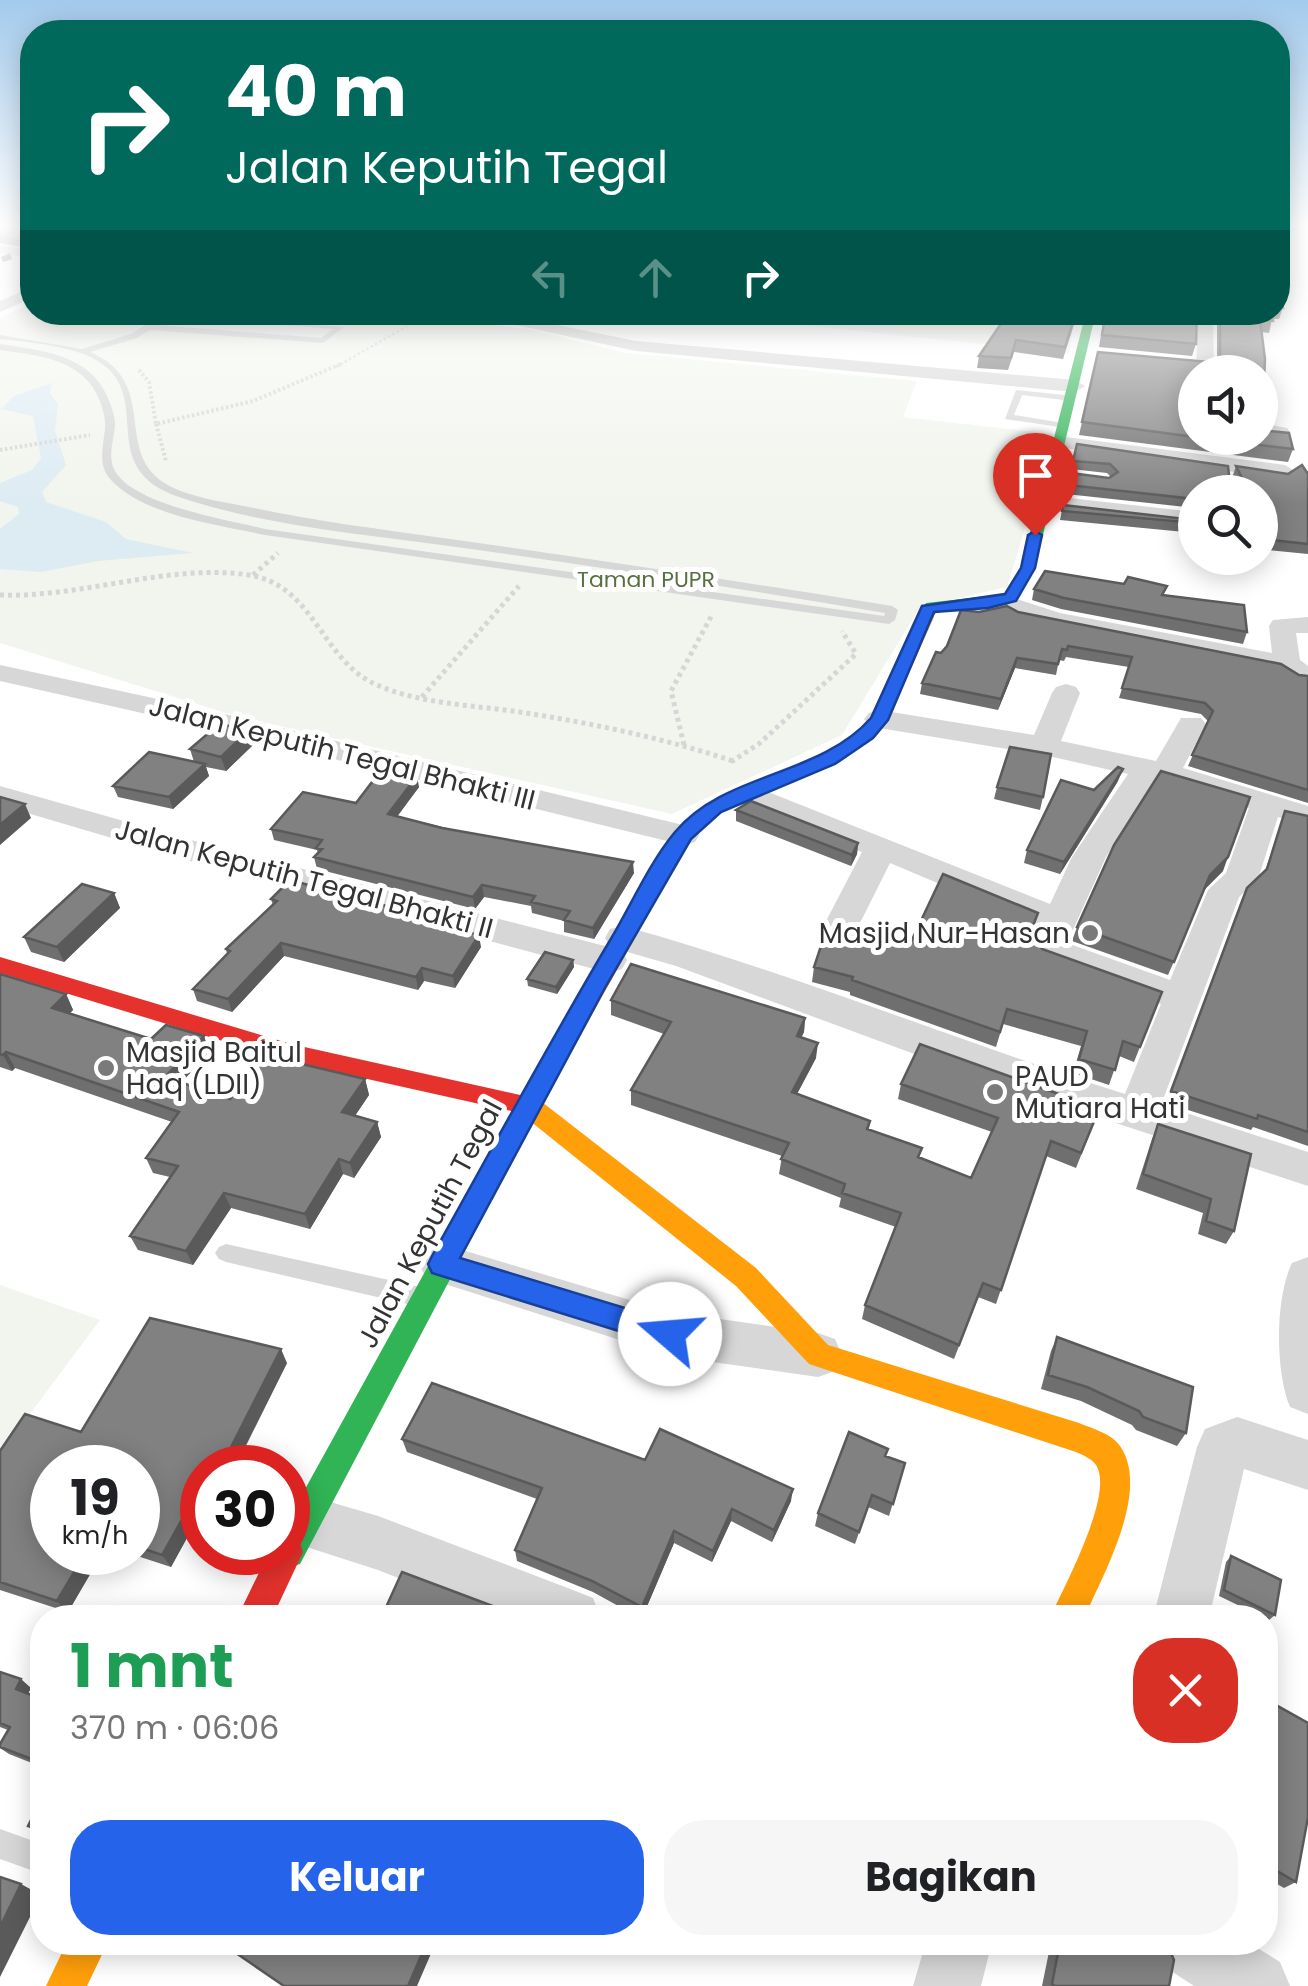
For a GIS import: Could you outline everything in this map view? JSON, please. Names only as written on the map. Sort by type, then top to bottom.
[{"type":"main road","points":[[1001,602],[1011,597],[1028,568],[1042,502],[1057,474],[1060,434],[1090,354],[1091,325]]},
{"type":"main road","name":"Jalan Keputih Tegal","points":[[310,1509],[528,1105],[683,835],[714,808],[828,760],[866,734],[879,720],[928,609],[938,605],[1001,602]]},
{"type":"main road","points":[[0,965],[291,1054],[528,1105],[746,1278],[819,1355],[1079,1438],[1105,1452],[1115,1470],[1112,1501],[1072,1605]]},
{"type":"main road","name":"Jalan Keputih Tegal","points":[[260,1605],[276,1575]]},
{"type":"main road","points":[[66,1986],[82,1955]]},
{"type":"street","points":[[530,325],[627,344],[1074,392]]},
{"type":"street","points":[[1200,355],[1203,325]]},
{"type":"street","points":[[1060,434],[1286,472]]},
{"type":"street","points":[[1042,502],[1178,517]]},
{"type":"street","points":[[1028,568],[1061,574]]},
{"type":"street","points":[[1001,602],[1025,613],[1298,671]]},
{"type":"street","points":[[1298,671],[1282,626],[1308,625]]},
{"type":"street","name":"Jalan Keputih Tegal Bhakti III","points":[[0,673],[204,718],[683,835]]},
{"type":"street","points":[[1044,746],[1066,693]]},
{"type":"street","points":[[879,720],[1044,746],[1144,768],[1308,816]]},
{"type":"street","points":[[1182,998],[1052,951],[1048,944],[1109,822],[1144,768],[1191,724]]},
{"type":"street","name":"Jalan Keputih Tegal Bhakti II","points":[[0,795],[195,852],[616,949],[688,956],[996,1068],[1308,1168]]},
{"type":"street","points":[[747,795],[1058,921]]},
{"type":"street","points":[[1138,1114],[1218,904],[1226,890],[1241,878],[1266,805]]},
{"type":"street","points":[[844,923],[882,848]]},
{"type":"street","points":[[1308,1277],[1303,1348],[1308,1391]]},
{"type":"street","points":[[433,1281],[670,1334],[819,1355]]},
{"type":"street","points":[[1184,1605],[1223,1448],[1237,1442],[1308,1466]]},
{"type":"street","points":[[310,1542],[378,1543],[539,1605]]},
{"type":"street","points":[[947,1986],[956,1955]]},
{"type":"street","points":[[1205,1955],[1253,1985]]},
{"type":"lane","points":[[63,360],[94,346],[134,336],[151,325]]},
{"type":"lane","points":[[148,327],[258,336],[256,344],[300,350],[310,350],[340,327],[314,325]]},
{"type":"lane","points":[[0,336],[80,352],[112,367],[122,378],[131,421],[132,451],[144,472],[166,488],[209,502],[326,526],[890,615]]},
{"type":"lane","points":[[0,347],[63,360],[86,370],[102,388],[111,423],[105,458],[119,483],[179,511],[265,532],[700,587]]},
{"type":"lane","points":[[1060,434],[1008,416],[1019,392],[1074,392]]},
{"type":"lane","points":[[111,423],[131,421]]},
{"type":"lane","points":[[313,538],[326,526]]},
{"type":"lane","points":[[226,1254],[433,1281]]},
{"type":"lane","points":[[0,1844],[30,1854]]},
{"type":"path","points":[[94,346],[121,354],[141,372],[148,382],[156,424],[276,393],[406,326]]},
{"type":"path","points":[[0,450],[62,440]]},
{"type":"path","points":[[253,575],[286,547]]},
{"type":"path","points":[[421,698],[532,568]]},
{"type":"path","points":[[0,595],[69,596],[150,578],[204,573],[253,575],[287,588],[307,604],[343,664],[372,684],[421,698],[540,716],[660,743],[684,744],[733,760]]},
{"type":"path","points":[[684,744],[671,691],[714,612]]},
{"type":"path","points":[[714,808],[693,786],[760,743],[856,654],[842,630]]},
{"type":"green space","name":"Taman PUPR","points":[[0,319],[20,319],[20,325],[495,325],[625,353],[917,381],[903,417],[1054,434],[1007,587],[920,607],[842,735],[672,814],[239,717],[0,643]]},
{"type":"green space","points":[[803,325],[1073,325],[1069,353]]},
{"type":"green space","points":[[0,1285],[100,1320],[0,1454]]},
{"type":"shaded area","points":[[52,383],[50,393],[58,404],[55,431],[66,465],[42,492],[46,502],[106,522],[126,539],[193,553],[98,561],[41,572],[0,569],[0,529],[19,514],[18,507],[0,501],[0,483],[32,470],[41,458],[33,416],[1,409],[14,396]]},
{"type":"building","points":[[1000,325],[1072,325],[1065,347],[1016,340],[1011,358],[979,356]]},
{"type":"building","points":[[1104,325],[1197,325],[1196,344],[1102,335]]},
{"type":"building","points":[[1220,325],[1261,325],[1264,355],[1220,355]]},
{"type":"building","points":[[1098,352],[1178,359],[1178,435],[1082,422]]},
{"type":"building","points":[[1278,432],[1289,433],[1293,449],[1278,447]]},
{"type":"building","points":[[1077,444],[1228,466],[1229,475],[1178,475],[1178,497],[1068,485],[1070,473],[1109,478],[1118,472],[1110,464],[1073,461]]},
{"type":"building","points":[[1302,465],[1308,474],[1308,544],[1278,541],[1278,475],[1240,475],[1236,466],[1288,474]]},
{"type":"building","points":[[1063,505],[1178,518],[1178,521],[1062,511]]},
{"type":"building","points":[[1045,571],[1124,584],[1128,577],[1167,586],[1162,595],[1244,605],[1247,632],[1034,589]]},
{"type":"building","points":[[1007,606],[1018,612],[1281,664],[1308,676],[1308,790],[1192,755],[1213,711],[1205,703],[1122,688],[1132,657],[1068,646],[1067,650],[1062,649],[1058,664],[1017,658],[1001,699],[922,683],[936,652],[941,653],[947,646],[961,610],[979,612]]},
{"type":"building","points":[[219,724],[249,730],[221,757],[190,749]]},
{"type":"building","points":[[1010,747],[1051,754],[1043,797],[997,787]]},
{"type":"building","points":[[149,752],[205,764],[169,797],[113,786]]},
{"type":"building","points":[[1118,767],[1123,769],[1064,862],[1027,850],[1061,780],[1094,790]]},
{"type":"building","points":[[382,769],[417,776],[388,814],[442,828],[633,862],[593,928],[564,920],[570,911],[531,902],[535,896],[482,885],[473,897],[314,857],[322,849],[316,848],[322,840],[271,829],[303,792],[356,803]]},
{"type":"building","points":[[1161,771],[1250,797],[1228,857],[1210,875],[1174,962],[1077,927],[1114,845]]},
{"type":"building","points":[[0,797],[25,804],[0,825]]},
{"type":"building","points":[[751,801],[858,843],[852,855],[736,810]]},
{"type":"building","points":[[1285,811],[1308,816],[1308,1132],[1171,1091],[1247,888],[1267,869]]},
{"type":"building","points":[[943,874],[1038,913],[1031,931],[1042,949],[1162,992],[1140,1047],[1123,1041],[1115,1070],[1079,1059],[1087,1031],[1007,1009],[1000,1032],[852,980],[853,977],[814,967],[826,931],[909,946]]},
{"type":"building","points":[[290,880],[454,924],[451,928],[479,935],[453,976],[422,968],[416,977],[281,943],[228,999],[193,989],[230,951],[226,949],[277,901],[271,899]]},
{"type":"building","points":[[82,884],[114,893],[57,947],[24,937]]},
{"type":"building","points":[[545,952],[573,960],[556,987],[527,979]]},
{"type":"building","points":[[631,964],[805,1018],[797,1036],[818,1043],[792,1092],[870,1121],[867,1129],[922,1148],[918,1157],[971,1178],[998,1118],[901,1084],[920,1044],[1067,1097],[1101,1105],[1081,1153],[1051,1141],[1001,1290],[983,1283],[959,1345],[865,1305],[901,1213],[842,1193],[845,1184],[781,1159],[789,1143],[631,1090],[671,1022],[611,1000]]},
{"type":"building","points":[[0,974],[66,994],[52,1008],[151,1039],[166,1025],[204,1036],[165,1077],[230,1099],[264,1055],[365,1079],[342,1112],[377,1122],[350,1163],[339,1159],[305,1214],[224,1193],[186,1251],[130,1236],[178,1166],[146,1158],[179,1112],[6,1052],[0,1054]]},
{"type":"building","points":[[1158,1124],[1251,1154],[1234,1231],[1206,1221],[1211,1199],[1143,1174]]},
{"type":"building","points":[[150,1318],[281,1349],[232,1445],[180,1445],[180,1523],[162,1555],[160,1445],[30,1445],[30,1575],[72,1575],[57,1601],[0,1582],[0,1451],[25,1414],[81,1432]]},
{"type":"building","points":[[1057,1337],[1193,1387],[1186,1433],[1143,1417],[1139,1411],[1087,1387],[1048,1375]]},
{"type":"building","points":[[432,1383],[645,1460],[660,1429],[793,1489],[774,1530],[732,1509],[713,1551],[674,1531],[643,1605],[638,1605],[592,1581],[515,1550],[542,1488],[402,1439]]},
{"type":"building","points":[[849,1432],[888,1449],[885,1456],[905,1463],[893,1504],[872,1495],[859,1532],[818,1513]]},
{"type":"building","points":[[1231,1556],[1281,1580],[1277,1605],[1255,1605],[1224,1590]]},
{"type":"building","points":[[402,1572],[490,1605],[387,1605]]},
{"type":"building","points":[[0,1672],[21,1679],[16,1689],[30,1694],[30,1758],[0,1747],[10,1727],[0,1723]]},
{"type":"building","points":[[1278,1706],[1308,1723],[1308,1817],[1296,1882],[1278,1872]]},
{"type":"building","points":[[0,1877],[21,1884],[0,1927]]},
{"type":"building","points":[[239,1955],[421,1955],[408,1986],[284,1986]]},
{"type":"building","points":[[1058,1955],[1172,1955],[1174,1960],[1169,1986],[1052,1984]]},
{"type":"traffic: fast","points":[[926,617],[931,606],[1001,602],[1011,597],[1028,568],[1088,325]]},
{"type":"traffic: fast","points":[[310,1511],[543,1080]]},
{"type":"traffic: slow","points":[[543,1080],[683,835],[715,807],[828,760],[866,734],[879,719],[926,617]]},
{"type":"traffic: slow","points":[[529,1106],[746,1277],[819,1355],[1079,1438],[1105,1452],[1115,1475],[1114,1494],[1092,1562],[1073,1605]]},
{"type":"traffic: slow","points":[[66,1986],[82,1955]]},
{"type":"traffic: jam","points":[[0,965],[291,1053],[529,1106]]},
{"type":"traffic: jam","points":[[260,1605],[276,1575]]},
{"type":"place","name":"Masjid Nur-Hasan","points":[[1090,933]]},
{"type":"place","name":"Masjid Baitul Haq (LDII)","points":[[106,1068]]},
{"type":"place","name":"PAUD Mutiara Hati","points":[[995,1092]]},
{"type":"route","points":[[670,1334],[442,1264],[594,986],[683,835],[714,808],[828,760],[866,734],[879,720],[928,609],[946,604],[988,604],[1011,597],[1028,568],[1035,535]]}]
